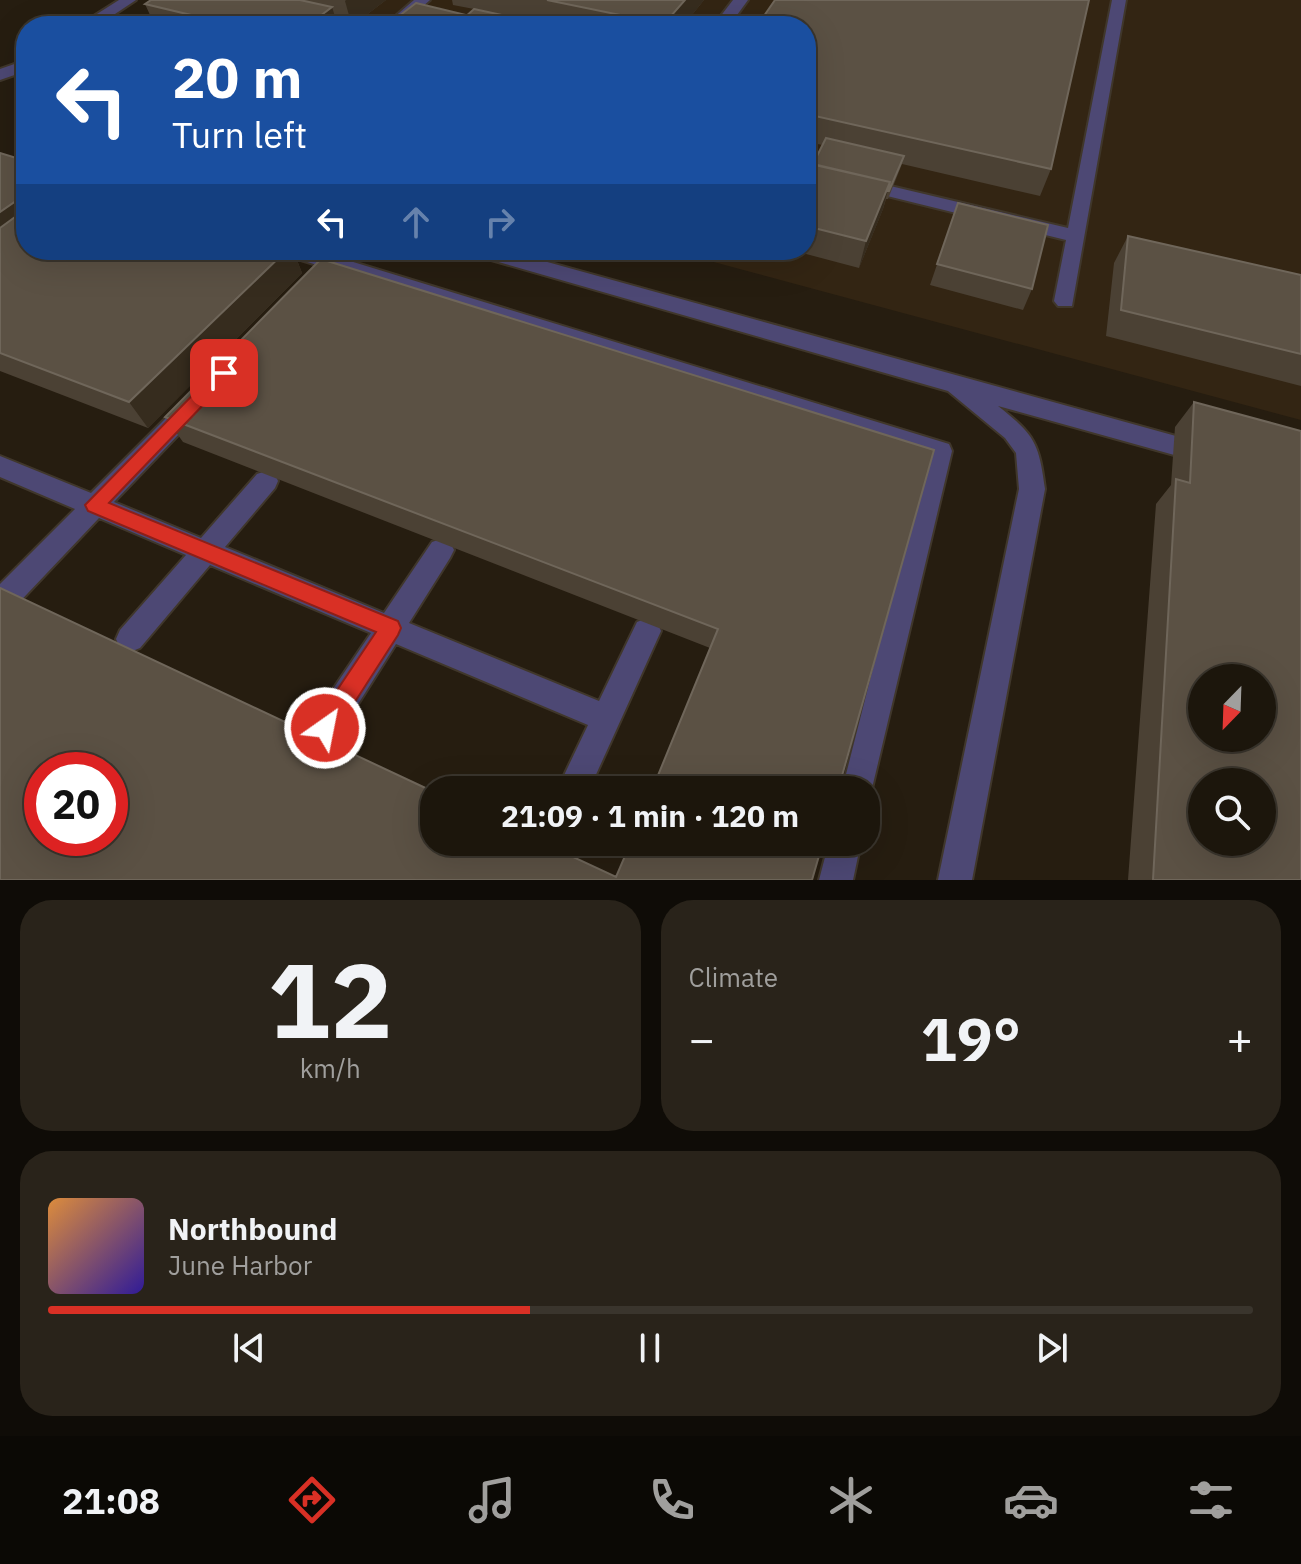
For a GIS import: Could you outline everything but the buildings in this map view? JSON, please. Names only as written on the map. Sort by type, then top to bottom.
[{"type":"street","points":[[103,16],[129,0]]},
{"type":"street","points":[[729,16],[741,0]]},
{"type":"street","points":[[1065,301],[1119,0]]},
{"type":"street","points":[[816,173],[1076,236]]},
{"type":"street","points":[[324,260],[940,451],[861,776]]},
{"type":"street","points":[[516,260],[1230,461]]},
{"type":"street","points":[[311,285],[333,263]]},
{"type":"street","points":[[0,603],[214,384]]},
{"type":"street","points":[[955,880],[1032,489],[1028,451],[1013,431],[956,385]]},
{"type":"street","points":[[0,466],[606,718]]},
{"type":"street","points":[[130,639],[266,481]]},
{"type":"street","points":[[325,728],[441,550]]},
{"type":"street","points":[[579,776],[647,631]]},
{"type":"street","points":[[836,880],[842,856]]},
{"type":"shaded area","points":[[173,0],[1301,0],[1301,420],[706,260],[816,260],[816,16],[148,16]]},
{"type":"route","points":[[224,373],[95,505],[390,628],[325,728]]}]
